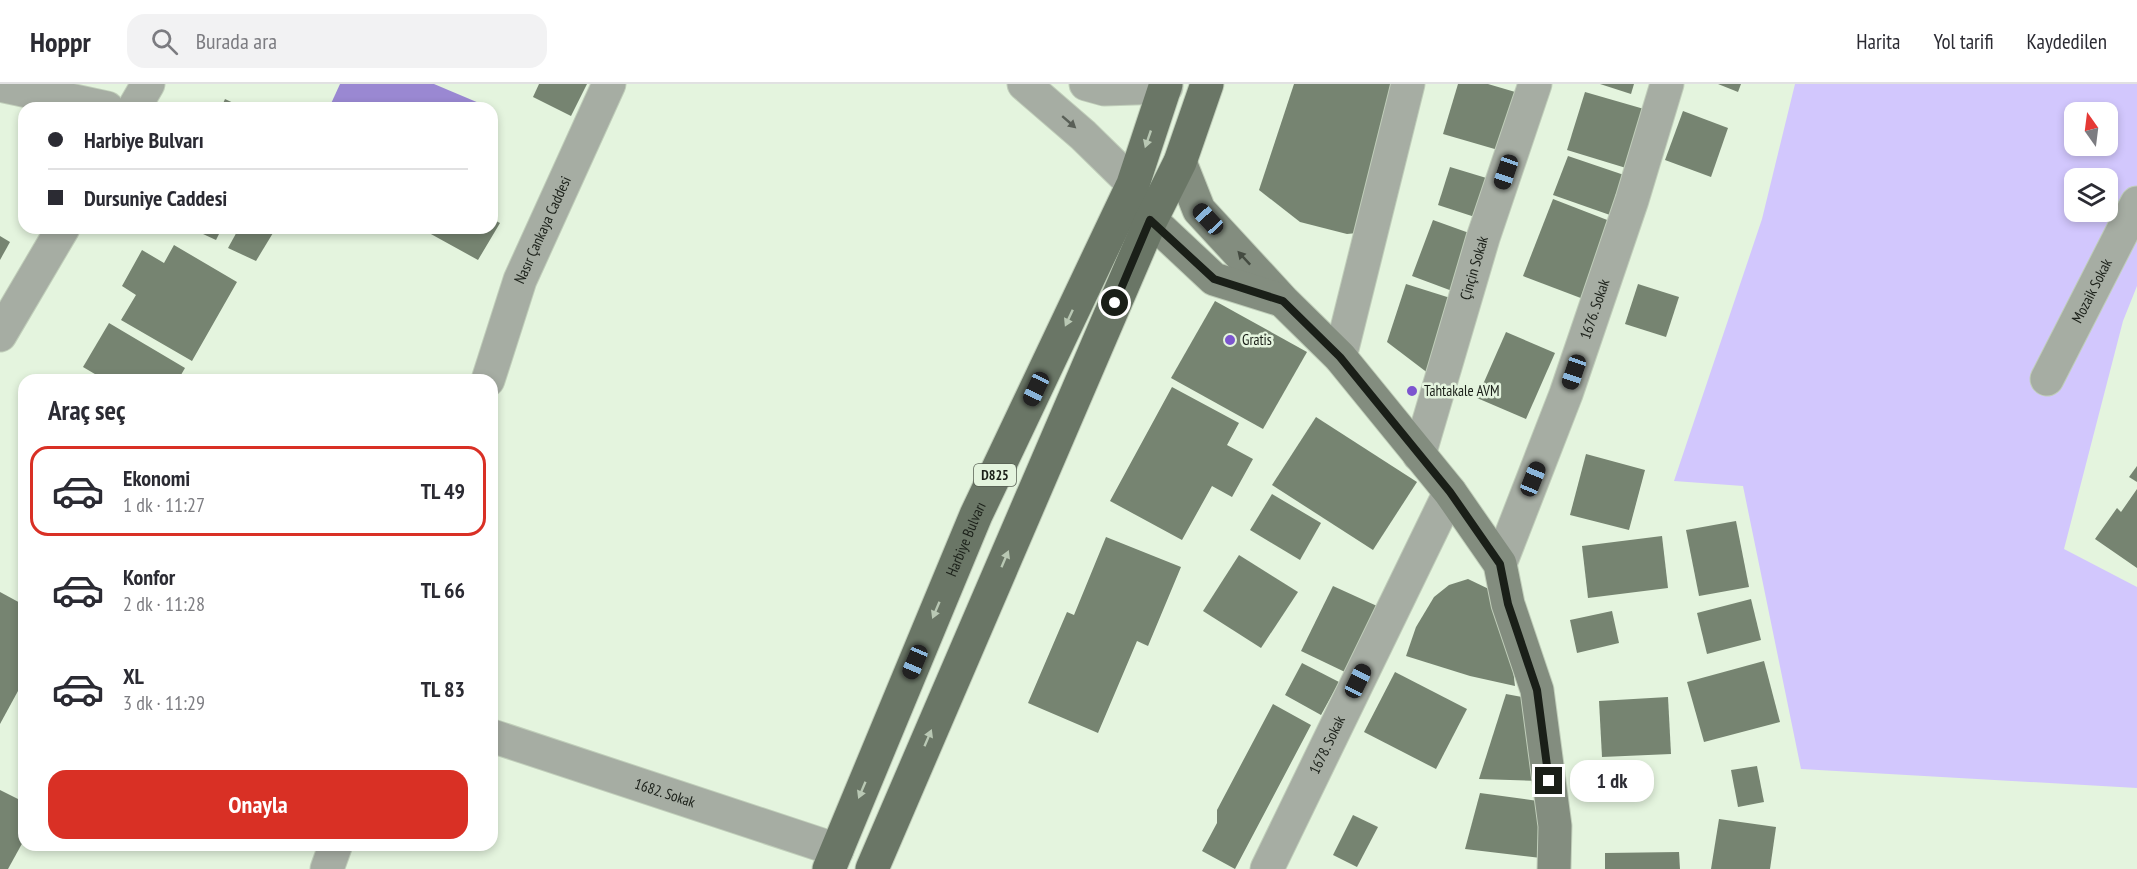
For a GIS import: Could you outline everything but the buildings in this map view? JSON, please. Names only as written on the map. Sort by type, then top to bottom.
[{"type":"main road","name":"D825","points":[[872,869],[1150,220],[1180,162],[1208,84]]},
{"type":"main road","name":"Harbiye Bulvarı","points":[[833,859],[976,515],[1133,184],[1166,85]]},
{"type":"main road","points":[[1150,220],[1133,184],[1180,162],[1166,85]]},
{"type":"street","points":[[138,102],[148,84]]},
{"type":"street","name":"Nasır Çankaya Caddesi","points":[[490,374],[520,280],[609,84]]},
{"type":"street","points":[[1024,84],[1083,135],[1133,184]]},
{"type":"street","points":[[1086,84],[1104,89],[1166,85]]},
{"type":"street","points":[[1340,357],[1408,84]]},
{"type":"street","name":"Çinçin Sokak","points":[[1419,455],[1483,238],[1535,84]]},
{"type":"street","name":"1676. Sokak","points":[[1500,564],[1566,394],[1632,200],[1667,84]]},
{"type":"street","points":[[0,85],[79,102]]},
{"type":"street","points":[[1180,162],[1199,210],[1283,301],[1340,357],[1450,492],[1500,564],[1508,604],[1537,690],[1555,826],[1554,869]]},
{"type":"street","name":"Mozaik Sokak","points":[[2047,379],[2137,203]]},
{"type":"street","points":[[1150,220],[1214,279],[1283,301]]},
{"type":"street","points":[[0,335],[59,234]]},
{"type":"street","name":"1678. Sokak","points":[[1267,869],[1450,492]]},
{"type":"street","name":"1682. Sokak","points":[[498,738],[833,859]]},
{"type":"street","points":[[327,869],[333,851]]},
{"type":"shaded area","points":[[340,84],[434,84],[477,102],[332,102]]},
{"type":"shaded area","points":[[1795,84],[2137,84],[2137,286],[2123,321],[2064,549],[2137,587],[2137,788],[1801,769],[1743,486],[1674,481],[1762,219]]},
{"type":"place","name":"Gratis","points":[[1230,340]]},
{"type":"place","name":"Tahtakale AVM","points":[[1412,391]]},
{"type":"route","points":[[1115,303],[1150,220],[1214,279],[1283,301],[1340,357],[1450,492],[1500,564],[1508,604],[1537,690],[1549,781]]}]
